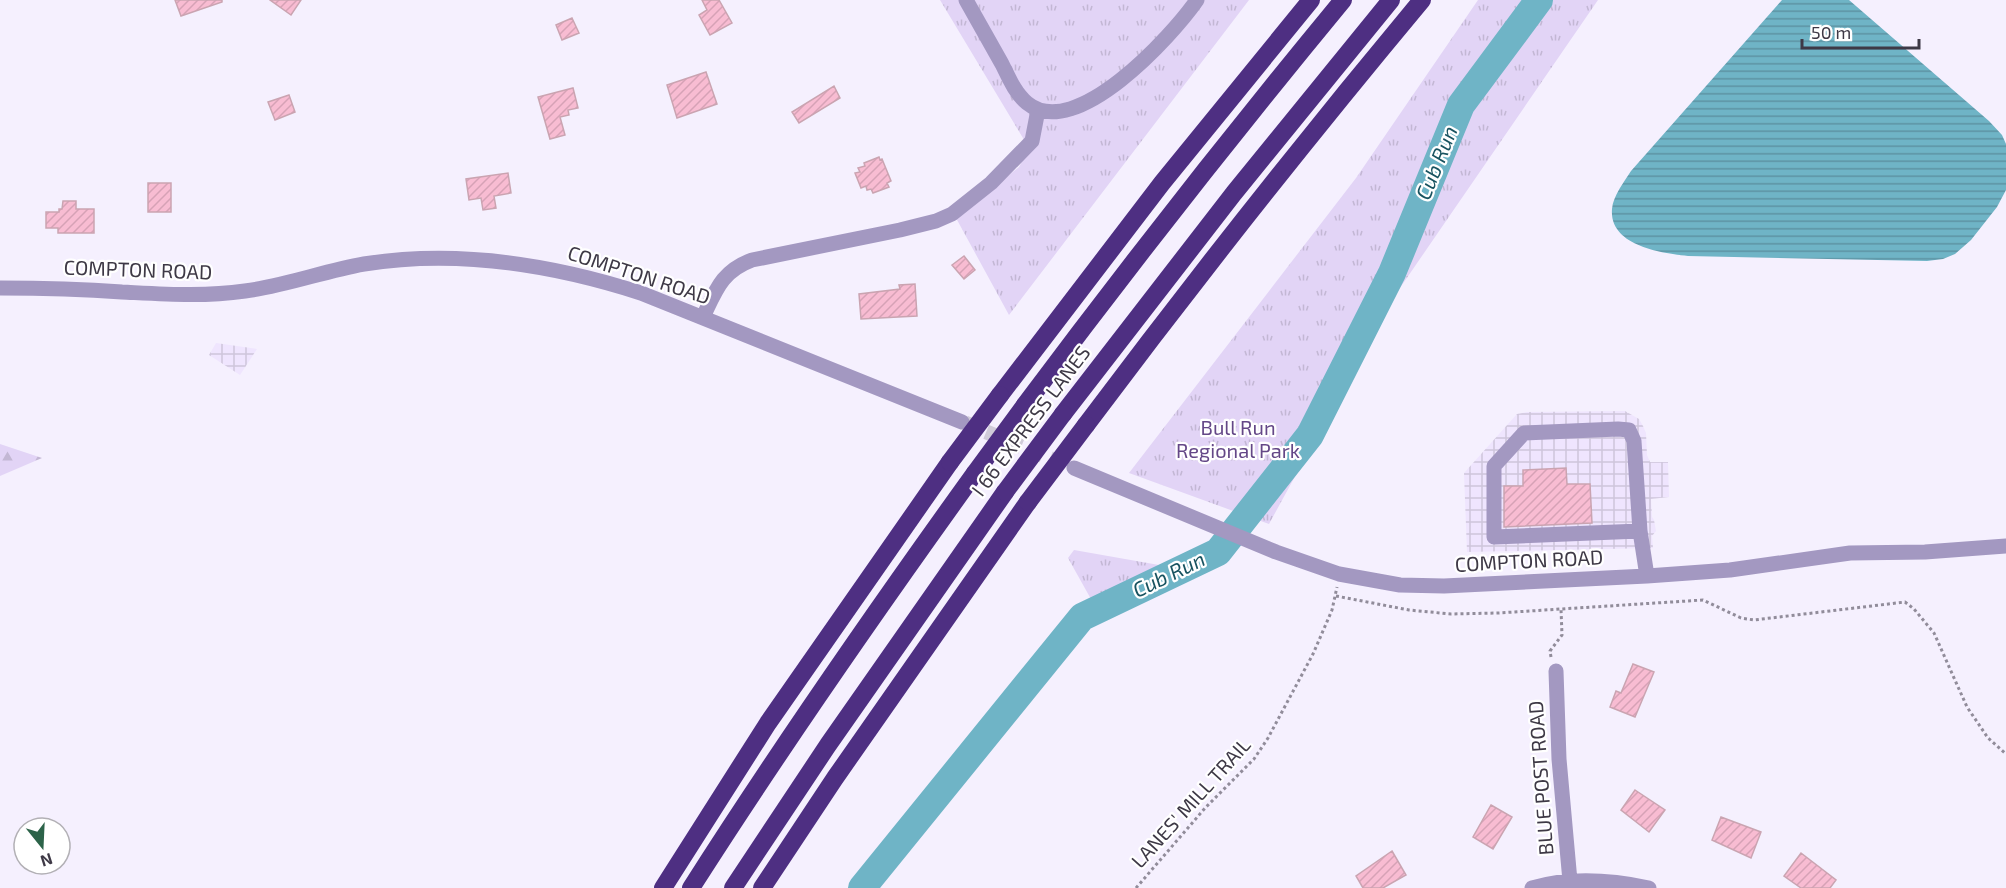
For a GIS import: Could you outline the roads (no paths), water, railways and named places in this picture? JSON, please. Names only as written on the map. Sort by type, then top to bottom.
[{"type":"highway","points":[[663,888],[768,723],[950,462],[1162,183],[1311,0]]},
{"type":"highway","name":"I 66 EXPRESS LANES","points":[[690,888],[843,657],[1025,405],[1152,237],[1343,0]]},
{"type":"highway","name":"I 66 EXPRESS LANES","points":[[733,888],[828,745],[1005,492],[1241,184],[1391,0]]},
{"type":"highway","points":[[762,888],[835,778],[1028,502],[1197,278],[1313,131],[1422,0]]},
{"type":"street","points":[[966,0],[1016,91],[1029,105],[1050,113],[1083,103],[1124,78],[1164,41],[1197,0]]},
{"type":"street","points":[[703,317],[722,282],[737,266],[752,260],[900,230],[936,221],[952,214],[991,183],[1032,141],[1038,110]]},
{"type":"street","name":"COMPTON ROAD","points":[[0,288],[216,294],[245,291],[364,264],[409,259],[459,258],[504,261],[602,280],[641,293],[962,422]]},
{"type":"street","points":[[1640,531],[1494,537],[1494,466],[1524,433],[1629,430],[1634,441],[1640,531],[1647,576]]},
{"type":"street","name":"COMPTON ROAD","points":[[1074,468],[1276,552],[1339,574],[1400,585],[1444,586],[1647,576],[1730,570],[1850,553],[1925,552],[2006,546]]},
{"type":"street","name":"BLUE POST ROAD","points":[[1556,672],[1559,759],[1570,881]]},
{"type":"street","points":[[1532,888],[1570,881],[1598,881],[1649,888]]},
{"type":"water","points":[[1782,0],[1849,0],[1989,121],[2002,135],[2006,144],[2006,190],[1997,207],[1971,240],[1955,254],[1943,259],[1927,261],[1688,256],[1652,250],[1628,239],[1619,232],[1613,222],[1612,209],[1619,189],[1631,171]]},
{"type":"waterway","name":"Cub Run","points":[[862,888],[1082,617],[1218,552],[1310,435],[1392,273],[1461,105],[1539,0]]},
{"type":"tunnel","points":[[965,423],[1068,466]]},
{"type":"park label","name":"Bull Run Regional Park","points":[[1238,440]]}]
